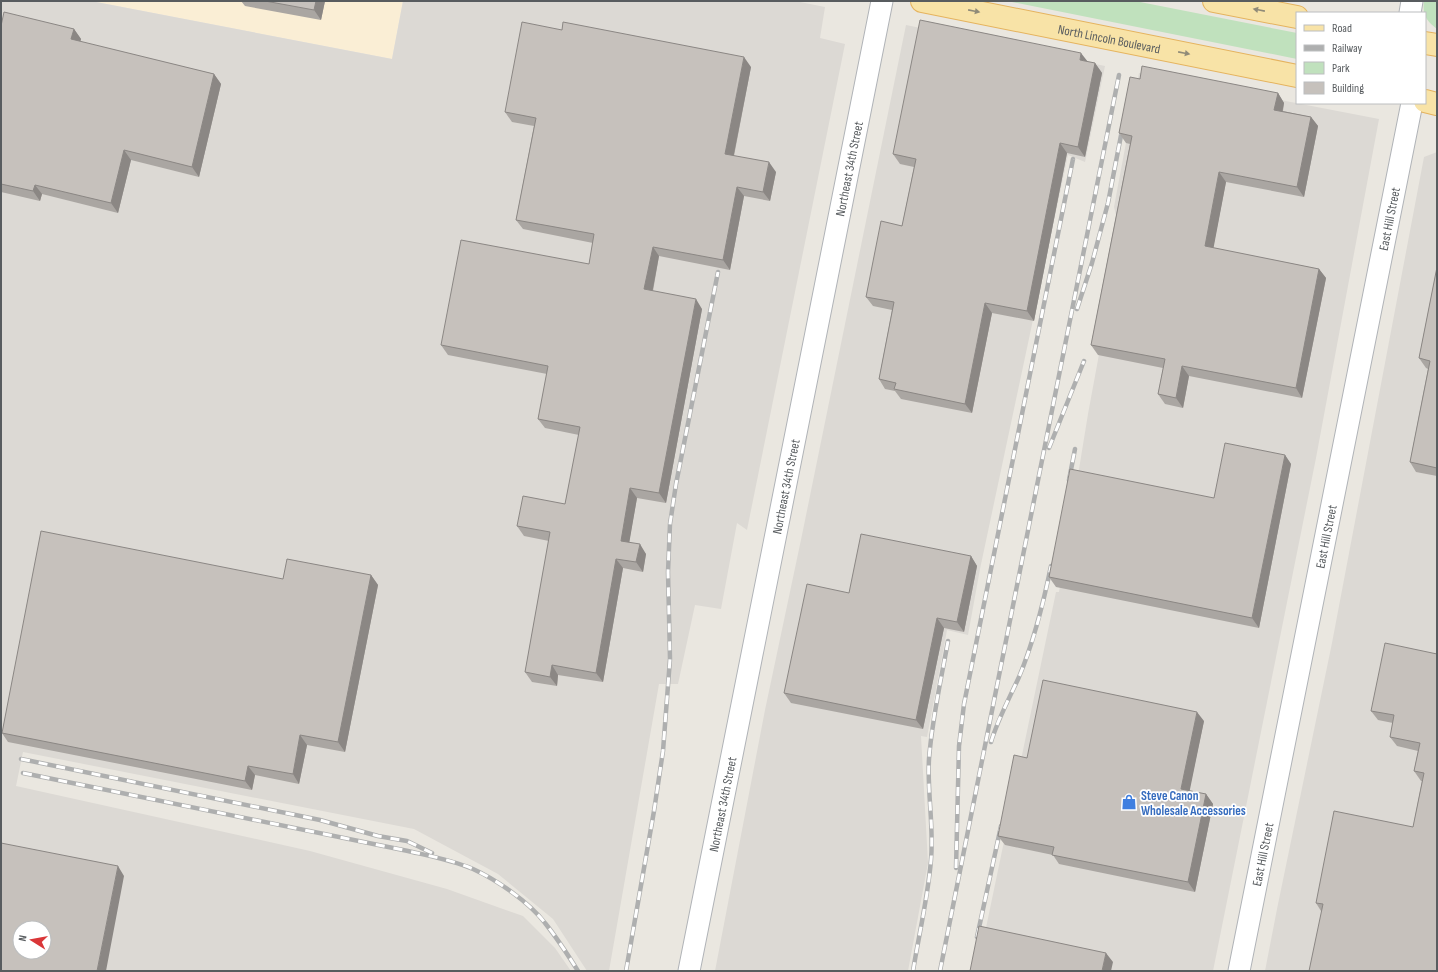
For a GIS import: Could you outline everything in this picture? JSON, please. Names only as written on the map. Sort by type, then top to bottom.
[{"type":"main road","name":"North Lincoln Boulevard","points":[[922,1],[1296,76]]},
{"type":"main road","points":[[1214,1],[1296,17]]},
{"type":"main road","points":[[1426,43],[1437,45]]},
{"type":"main road","points":[[1426,101],[1437,104]]},
{"type":"street","name":"Northeast 34th Street","points":[[689,971],[882,1]]},
{"type":"street","points":[[1410,12],[1412,1]]},
{"type":"street","name":"East Hill Street","points":[[1239,971],[1412,104]]},
{"type":"shaded area","points":[[1,1],[91,1],[392,59],[403,1],[795,1],[825,7],[820,38],[845,44],[747,530],[737,523],[721,609],[695,605],[678,684],[659,684],[609,971],[587,971],[553,919],[498,874],[414,829],[23,752],[16,786],[310,851],[447,889],[523,916],[555,948],[571,971],[1,971]]},
{"type":"shaded area","points":[[91,1],[403,1],[392,59]]},
{"type":"shaded area","points":[[906,25],[1105,66],[1085,162],[1068,155],[980,569],[968,635],[947,630],[927,737],[921,736],[928,863],[908,971],[715,971],[765,710]]},
{"type":"shaded area","points":[[1139,73],[1379,119],[1316,458],[1213,971],[977,971],[1056,592],[1059,592],[1088,414],[1121,235],[1114,207]]},
{"type":"shaded area","points":[[1437,152],[1437,971],[1265,971],[1332,643],[1424,157]]},
{"type":"green space","points":[[1007,1],[1135,1],[1296,33],[1296,59]]},
{"type":"green space","points":[[1424,1],[1437,1],[1437,29],[1426,17]]},
{"type":"building","points":[[265,1],[316,1],[314,10]]},
{"type":"building","points":[[4,12],[74,29],[71,39],[214,74],[192,167],[124,150],[111,203],[35,185],[33,191],[1,184],[1,26]]},
{"type":"building","points":[[920,20],[1081,53],[1080,60],[1095,63],[1078,147],[1060,143],[1027,311],[985,303],[965,404],[894,389],[896,383],[879,379],[894,302],[866,297],[881,221],[902,226],[916,159],[893,154]]},
{"type":"building","points":[[522,22],[562,30],[563,22],[744,57],[725,154],[769,162],[763,192],[737,187],[723,260],[653,247],[644,289],[696,299],[659,493],[630,488],[621,541],[640,544],[636,562],[616,559],[596,673],[552,665],[550,677],[525,672],[550,532],[517,526],[523,496],[565,504],[580,427],[538,419],[548,366],[441,345],[461,240],[589,264],[594,234],[516,220],[536,118],[505,112]]},
{"type":"building","points":[[1142,66],[1278,93],[1274,110],[1311,117],[1297,187],[1219,172],[1205,246],[1319,269],[1296,388],[1182,366],[1176,398],[1158,394],[1165,359],[1091,345],[1132,136],[1119,133],[1130,77],[1140,79]]},
{"type":"building","points":[[1437,267],[1437,468],[1410,462],[1430,361],[1419,358]]},
{"type":"building","points":[[1225,443],[1285,455],[1252,618],[1049,577],[1070,469],[1214,498]]},
{"type":"building","points":[[41,531],[283,579],[287,559],[371,575],[338,742],[300,735],[293,774],[248,766],[245,781],[2,733]]},
{"type":"building","points":[[861,534],[971,556],[957,622],[937,618],[916,720],[784,693],[807,584],[849,593]]},
{"type":"building","points":[[1385,643],[1437,654],[1437,971],[1309,971],[1323,904],[1316,903],[1334,811],[1413,827],[1424,773],[1414,771],[1420,743],[1390,737],[1394,715],[1371,711]]},
{"type":"building","points":[[1043,680],[1197,712],[1181,789],[1206,794],[1188,882],[1052,855],[1054,847],[998,836],[1014,755],[1027,758]]},
{"type":"building","points":[[1,843],[118,866],[97,971],[1,971]]},
{"type":"building","points":[[979,926],[1106,953],[1102,971],[970,971]]},
{"type":"railway","points":[[940,971],[1119,75]]},
{"type":"railway","points":[[1077,309],[1092,263],[1108,203],[1123,125]]},
{"type":"railway","points":[[956,868],[959,746],[964,704],[1073,159]]},
{"type":"railway","points":[[626,971],[663,751],[670,659],[668,572],[670,524],[676,484],[718,272]]},
{"type":"railway","points":[[1049,448],[1084,361]]},
{"type":"railway","points":[[1069,480],[1075,449]]},
{"type":"railway","points":[[991,742],[997,725],[1019,677],[1034,636],[1051,566]]},
{"type":"railway","points":[[913,971],[930,874],[932,847],[929,784],[930,744],[948,641]]},
{"type":"railway","points":[[21,759],[320,820],[378,836],[407,841],[432,853]]},
{"type":"railway","points":[[23,773],[408,851],[457,863],[473,869],[502,885],[530,907],[549,929],[578,971]]},
{"type":"railway","points":[[977,937],[1001,826]]},
{"type":"place","name":"Steve Canon Wholesale Accessories","points":[[1129,802]]}]
